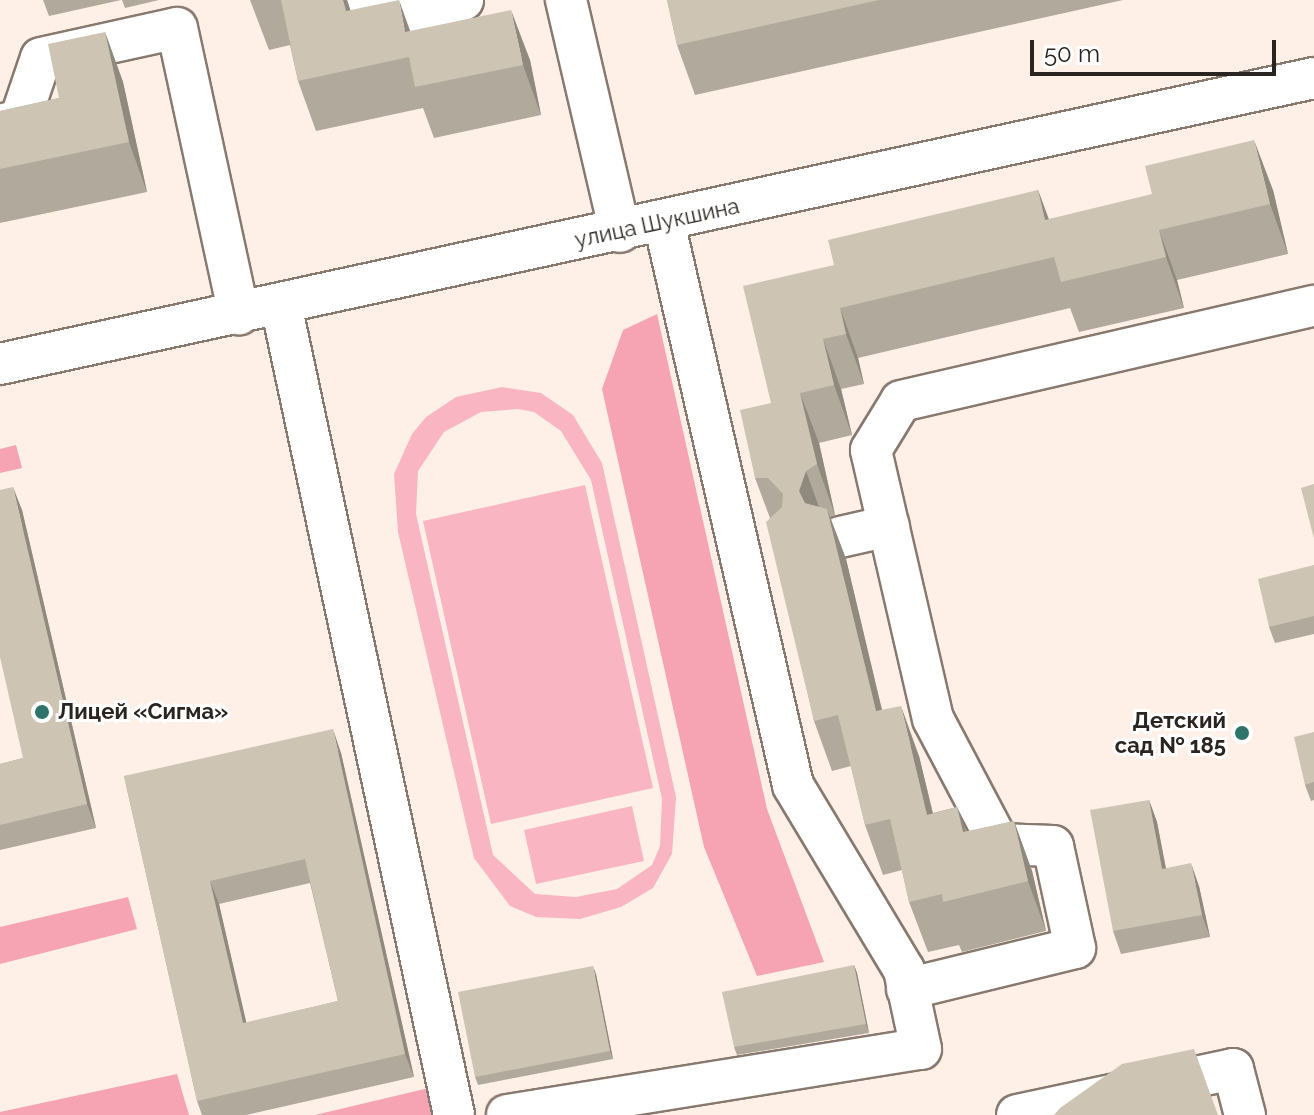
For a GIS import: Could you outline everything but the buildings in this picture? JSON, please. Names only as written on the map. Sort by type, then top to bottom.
[{"type":"street","points":[[350,0],[387,17],[463,0]]},
{"type":"street","points":[[566,0],[620,232]]},
{"type":"street","points":[[0,125],[20,120],[41,58],[177,28],[239,314]]},
{"type":"street","name":"улица Шукшина","points":[[0,364],[620,232],[1314,78]]},
{"type":"street","points":[[507,1115],[921,1049],[904,970],[793,785],[664,222]]},
{"type":"street","points":[[281,305],[454,1115]]},
{"type":"street","points":[[907,989],[1075,948],[1053,846],[999,844],[933,719],[871,450],[901,401],[1314,306]]},
{"type":"street","points":[[840,537],[889,526]]},
{"type":"street","points":[[741,559],[779,550]]},
{"type":"street","points":[[1017,1115],[1233,1069],[1245,1115]]},
{"type":"shaded area","points":[[657,314],[767,809],[824,962],[757,976],[704,847],[602,389],[623,330]]},
{"type":"shaded area","points":[[502,387],[541,393],[573,415],[602,463],[676,797],[672,854],[653,888],[621,907],[580,919],[536,917],[510,906],[474,858],[398,532],[394,474],[412,434],[426,417],[456,397]],"holes":[[[518,409],[534,412],[561,431],[591,480],[662,799],[660,846],[652,865],[617,889],[576,897],[535,894],[493,855],[416,514],[418,471],[444,432],[481,412]]]},
{"type":"shaded area","points":[[16,445],[22,468],[0,473],[0,449]]},
{"type":"shaded area","points":[[585,485],[653,788],[491,824],[423,521]]},
{"type":"shaded area","points":[[632,806],[644,861],[536,884],[524,830]]},
{"type":"shaded area","points":[[128,897],[137,929],[0,964],[0,927]]},
{"type":"shaded area","points":[[177,1074],[189,1115],[0,1115],[0,1112]]},
{"type":"shaded area","points":[[433,1087],[438,1115],[315,1115]]},
{"type":"place","name":"Лицей «Сигма»","points":[[42,712]]},
{"type":"place","name":"Детский сад № 185","points":[[1242,733]]}]
